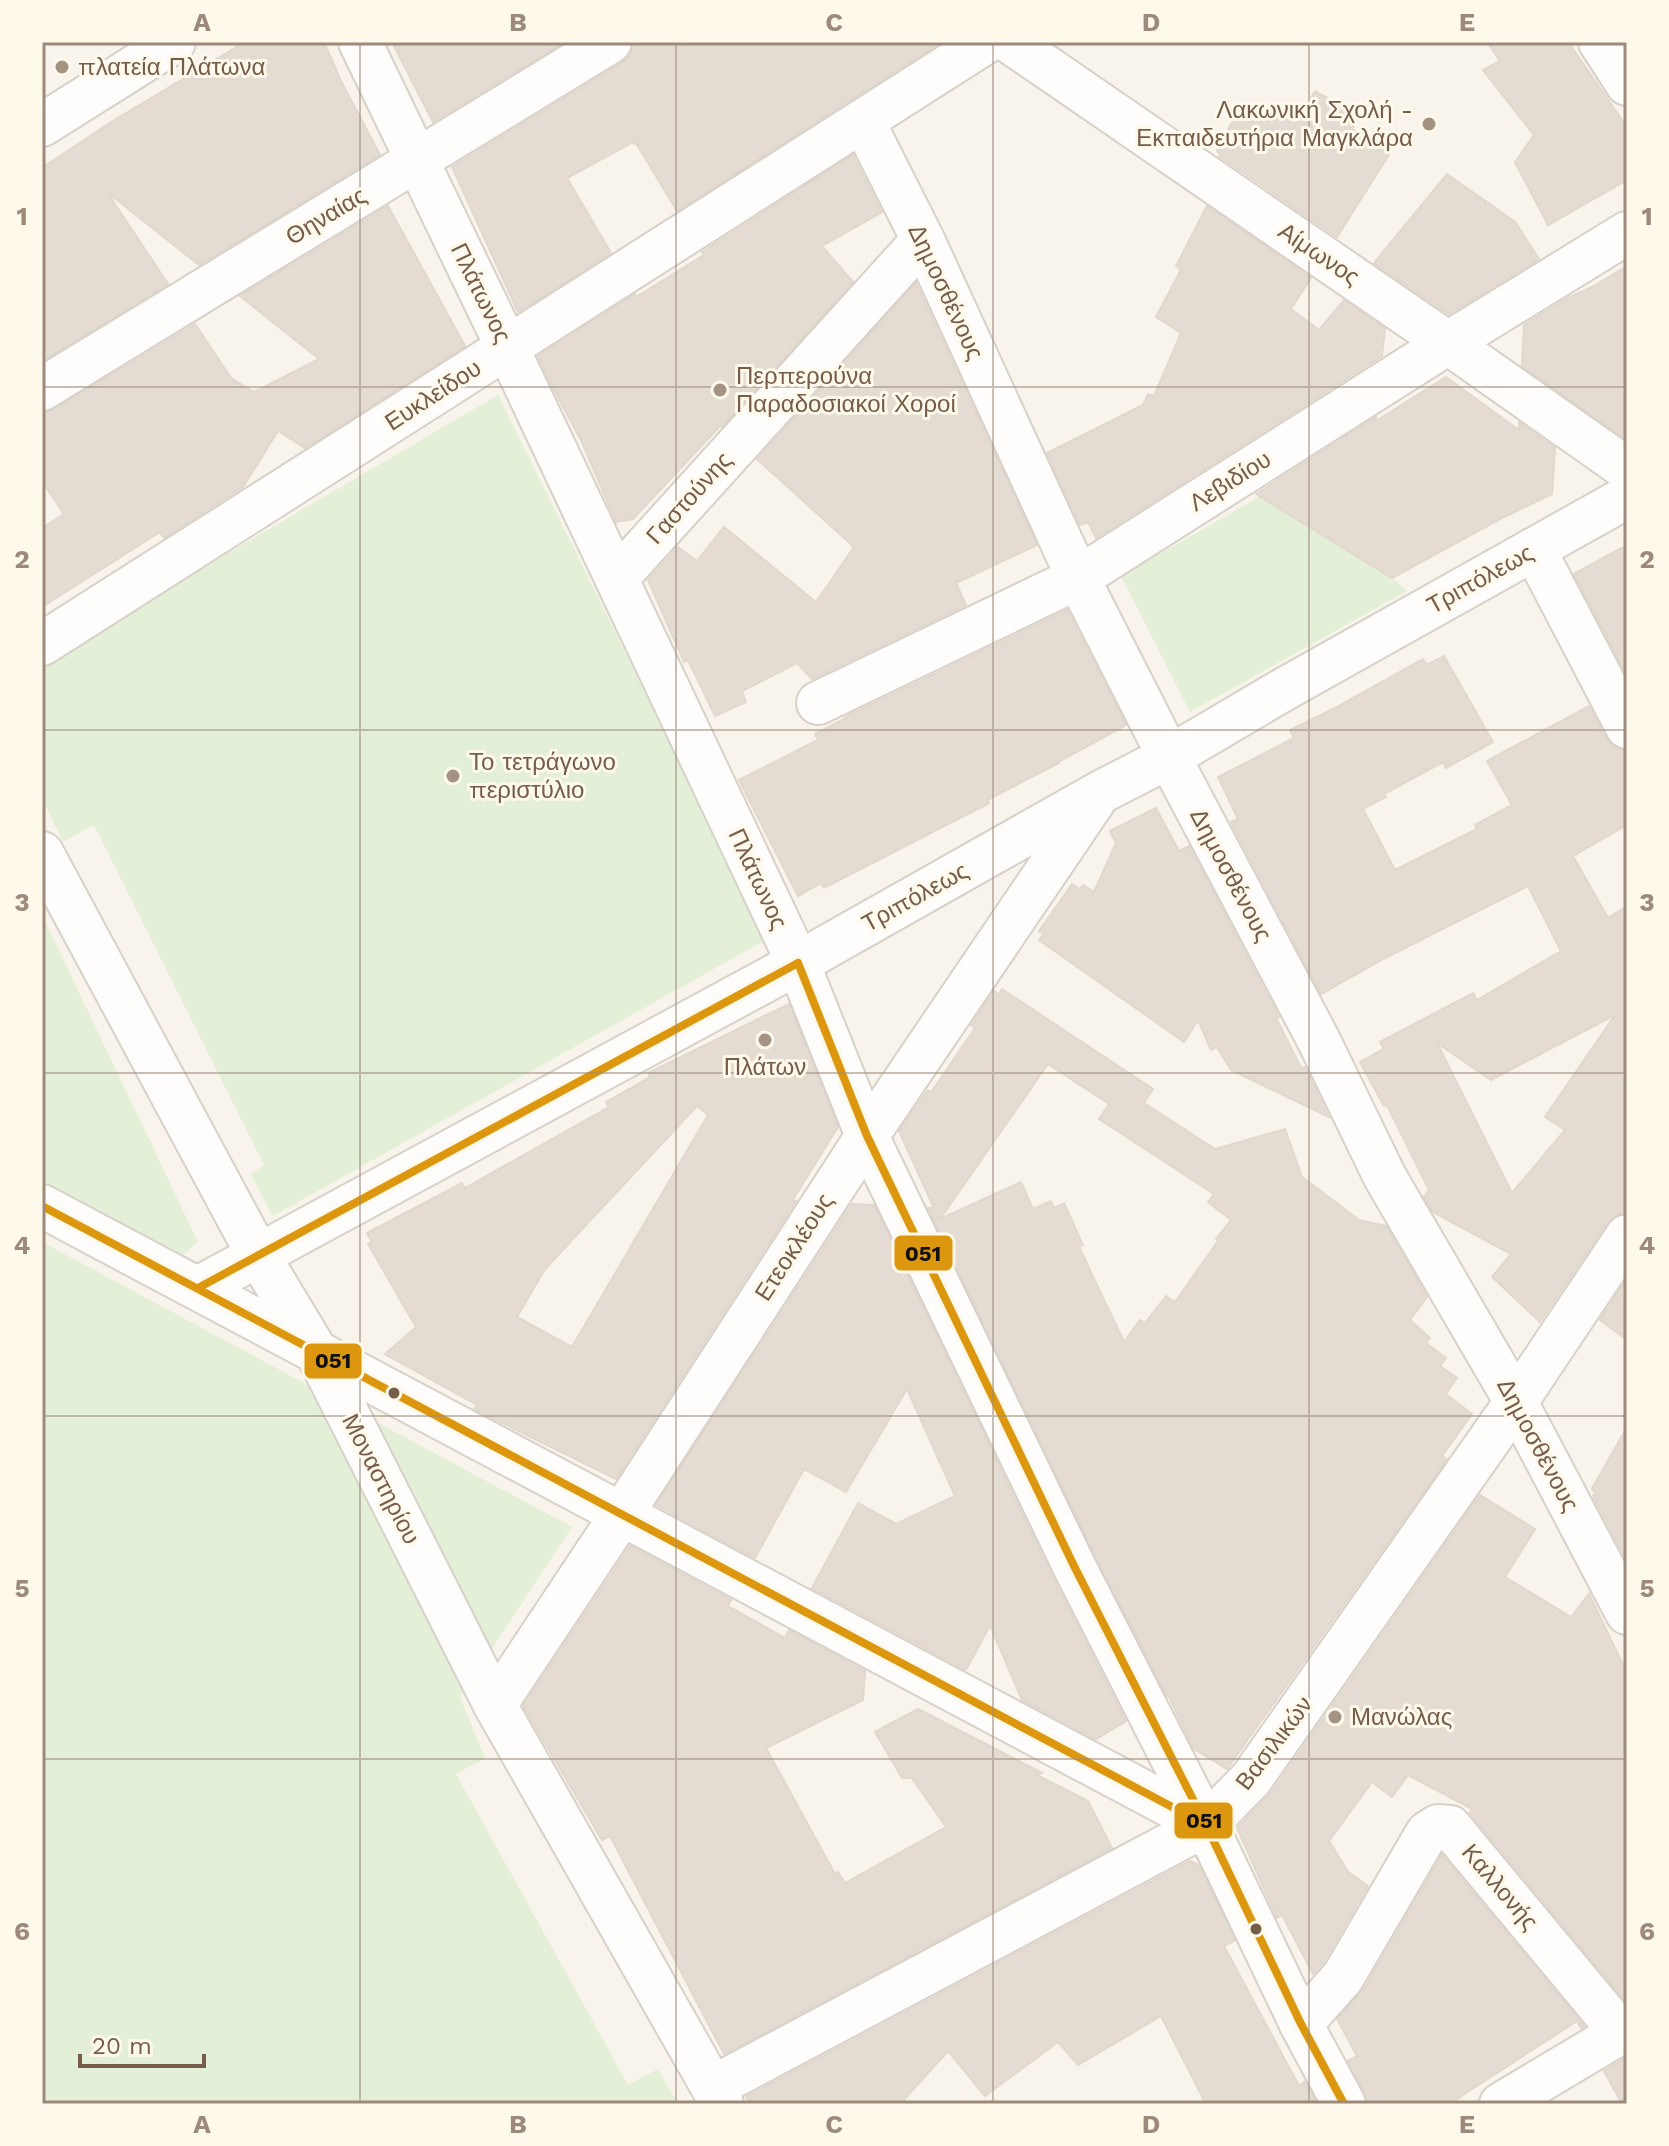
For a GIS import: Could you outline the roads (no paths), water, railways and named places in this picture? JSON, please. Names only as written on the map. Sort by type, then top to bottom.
[{"type":"street","points":[[42,125],[174,42]]},
{"type":"street","name":"Πλάτωνος","points":[[360,42],[798,963],[867,1136],[1075,1568],[1206,1825],[1301,2024],[1344,2104]]},
{"type":"street","name":"Θηναίας","points":[[42,389],[610,42]]},
{"type":"street","name":"Ευκλείδου","points":[[42,644],[986,42]]},
{"type":"street","name":"Αίμωνος","points":[[1010,42],[1627,469]]},
{"type":"street","points":[[1600,42],[1627,84]]},
{"type":"street","name":"Δημοσθένους","points":[[863,121],[923,240],[1078,578],[1169,757],[1319,1041],[1385,1177],[1516,1402],[1627,1613]]},
{"type":"street","name":"Λεβιδίου","points":[[818,703],[1078,578],[1627,233]]},
{"type":"street","name":"Γαστούνης","points":[[617,578],[923,240]]},
{"type":"street","name":"Τριπόλεως","points":[[198,1288],[798,963],[1627,497]]},
{"type":"street","points":[[1534,549],[1627,727]]},
{"type":"street","name":"Ετεοκλέους","points":[[495,1705],[867,1136],[1099,793]]},
{"type":"street","name":"Μοναστηρίου","points":[[42,853],[258,1255],[316,1351],[495,1705],[718,2096]]},
{"type":"street","points":[[42,1206],[1206,1825]]},
{"type":"street","name":"Βασιλικών","points":[[718,2096],[1206,1825],[1251,1779],[1516,1402],[1627,1236]]},
{"type":"street","name":"Καλλονής","points":[[1301,2024],[1343,1977],[1427,1833],[1438,1826],[1450,1827],[1624,2031]]},
{"type":"street","points":[[1501,2104],[1624,2031]]},
{"type":"place","name":"πλατεία Πλάτωνα","points":[[62,67]]},
{"type":"place","name":"Λακωνική Σχολή - Εκπαιδευτήρια Μαγκλάρα","points":[[1429,124]]},
{"type":"place","name":"Περπερούνα Παραδοσιακοί Χοροί","points":[[720,390]]},
{"type":"place","name":"Το τετράγωνο περιστύλιο","points":[[453,776]]},
{"type":"place","name":"Πλάτων","points":[[765,1040]]},
{"type":"place","name":"Μανώλας","points":[[1335,1717]]}]
